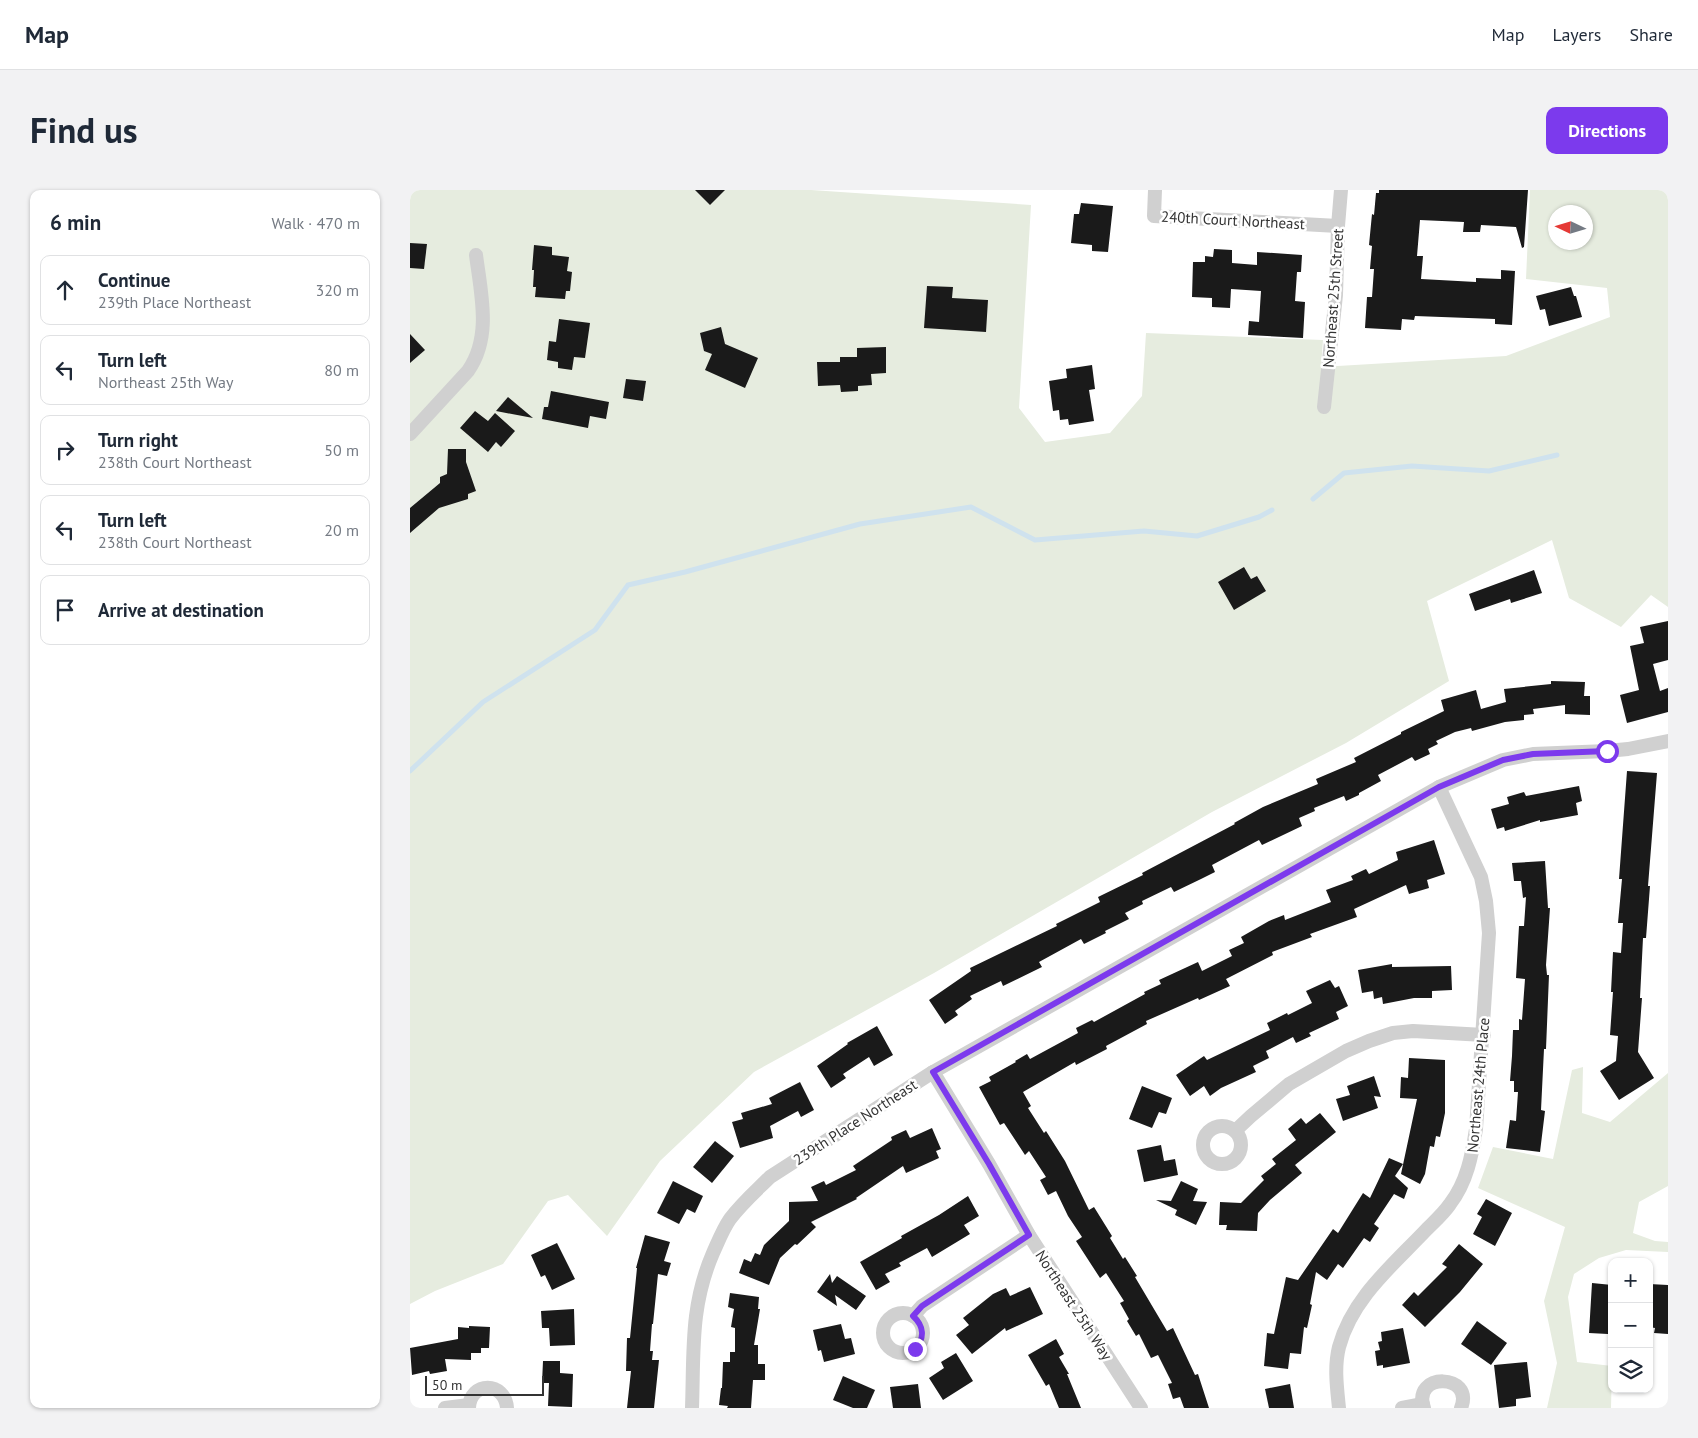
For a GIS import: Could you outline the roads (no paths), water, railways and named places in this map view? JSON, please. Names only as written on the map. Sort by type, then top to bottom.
[{"type":"street","name":"240th Court Northeast","points":[[1155,190],[1154,216],[1338,226]]},
{"type":"street","name":"Northeast 25th Street","points":[[1324,407],[1336,295],[1341,190]]},
{"type":"street","points":[[410,434],[476,359],[481,345],[483,328],[476,255]]},
{"type":"street","name":"239th Place Northeast","points":[[692,1408],[694,1323],[704,1273],[729,1220],[747,1198],[770,1177],[933,1072],[1439,787],[1503,760],[1533,754],[1607,751],[1667,744]]},
{"type":"street","name":"Northeast 24th Place","points":[[1339,1408],[1336,1386],[1339,1347],[1353,1312],[1369,1291],[1451,1203],[1462,1184],[1472,1158],[1484,1035],[1489,933],[1481,876],[1439,787]]},
{"type":"street","points":[[1235,1131],[1289,1084],[1346,1051],[1369,1041],[1393,1033],[1414,1031],[1484,1035]]},
{"type":"street","name":"Northeast 25th Way","points":[[933,1072],[989,1164],[1029,1235],[1141,1408]]},
{"type":"street","points":[[913,1316],[922,1306],[1029,1235]]},
{"type":"street","points":[[1402,1408],[1423,1406],[1422,1398],[1428,1386],[1433,1382],[1446,1380],[1457,1386],[1461,1391],[1463,1398],[1461,1408]]},
{"type":"street","points":[[445,1408],[469,1407],[470,1399],[479,1390],[492,1388],[503,1395],[507,1408]]},
{"type":"waterway","points":[[1313,499],[1344,473],[1412,466],[1489,471],[1557,455]]},
{"type":"waterway","points":[[410,771],[483,702],[595,630],[628,585],[685,572],[860,524],[971,507],[1035,540],[1144,531],[1197,536],[1259,517],[1272,510]]}]
